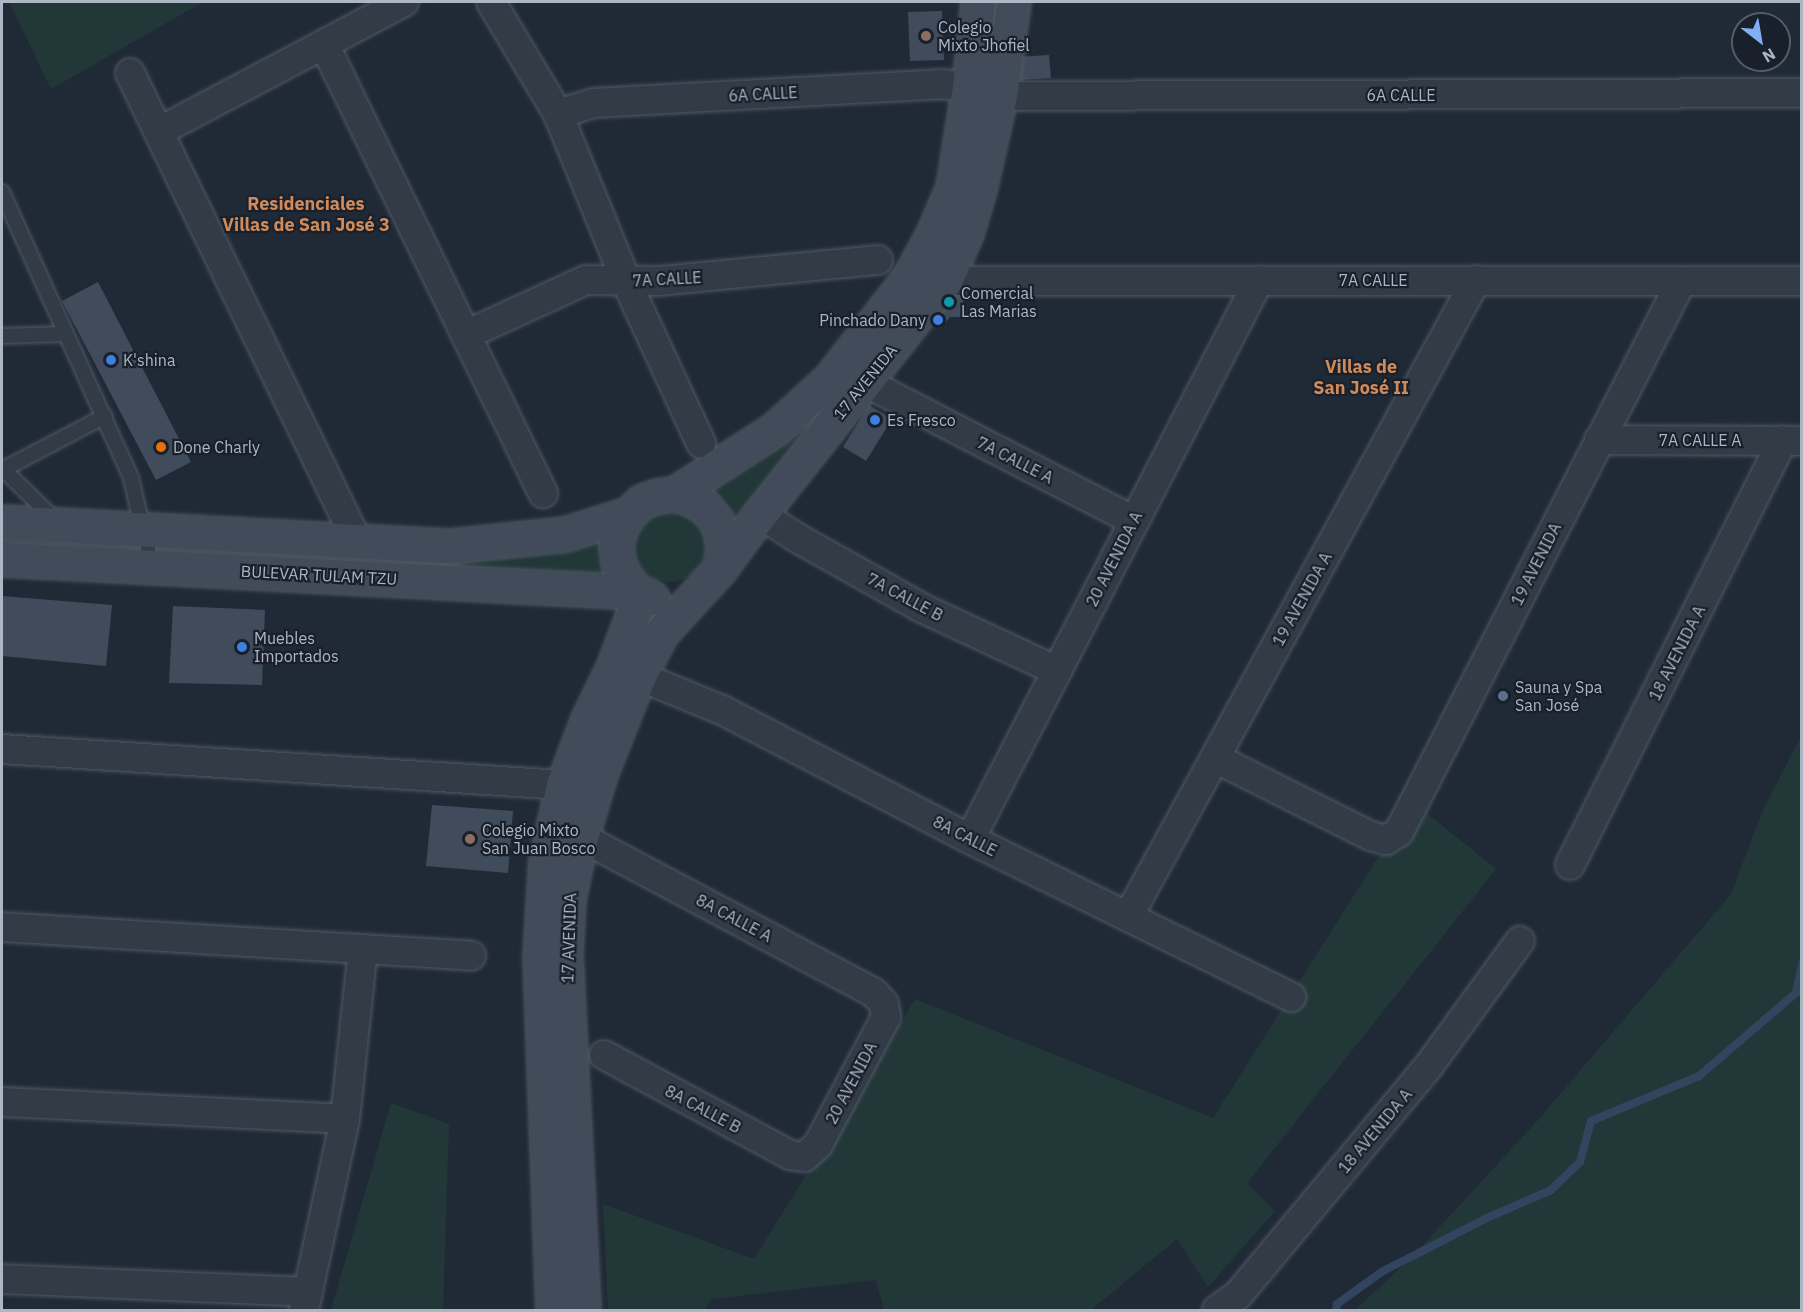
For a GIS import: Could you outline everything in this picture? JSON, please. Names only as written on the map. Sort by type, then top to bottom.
[{"type":"main road","name":"17 AVENIDA","points":[[719,570],[760,514],[945,281],[966,233],[984,92],[978,2]]},
{"type":"main road","name":"17 AVENIDA","points":[[674,494],[775,429],[822,386],[909,278],[934,232],[952,187],[1013,2]]},
{"type":"main road","points":[[674,494],[690,498],[705,507],[716,520],[722,536],[723,553],[719,570],[694,595],[676,601],[658,600],[639,591],[625,577],[617,553],[620,528],[641,502],[657,496],[674,494]]},
{"type":"main road","points":[[2,522],[461,545],[565,534],[629,514]]},
{"type":"main road","name":"BULEVAR TULAM TZU","points":[[2,559],[639,591]]},
{"type":"main road","name":"17 AVENIDA","points":[[553,1311],[540,957],[546,860],[563,785],[588,719],[613,668],[639,591]]},
{"type":"main road","name":"17 AVENIDA","points":[[583,1311],[565,954],[568,899],[581,837],[600,774],[639,676],[661,633],[694,595]]},
{"type":"street","points":[[160,131],[404,2]]},
{"type":"street","points":[[491,2],[558,114],[626,281],[701,443]]},
{"type":"street","points":[[324,44],[543,493]]},
{"type":"street","points":[[130,73],[357,541]]},
{"type":"street","name":"6A CALLE","points":[[558,114],[593,103],[940,84],[984,92],[1802,93]]},
{"type":"street","name":"7A CALLE","points":[[466,335],[586,280],[659,281],[878,260]]},
{"type":"street","name":"20 AVENIDA A","points":[[970,839],[1259,280]]},
{"type":"street","name":"19 AVENIDA A","points":[[1128,917],[1476,280]]},
{"type":"street","name":"7A CALLE","points":[[945,281],[1802,281]]},
{"type":"street","name":"19 AVENIDA","points":[[1215,758],[1371,836],[1386,840],[1398,832],[1681,282]]},
{"type":"street","name":"7A CALLE A","points":[[865,382],[1134,521]]},
{"type":"street","name":"7A CALLE A","points":[[1599,440],[1792,441]]},
{"type":"street","name":"18 AVENIDA A","points":[[1570,865],[1792,441]]},
{"type":"street","name":"7A CALLE B","points":[[760,514],[799,539],[922,608],[1057,671]]},
{"type":"street","name":"8A CALLE","points":[[639,676],[722,710],[970,839],[1291,997]]},
{"type":"street","points":[[2,749],[563,785]]},
{"type":"street","name":"8A CALLE A","points":[[581,837],[873,992],[884,1004]]},
{"type":"street","points":[[2,927],[471,956]]},
{"type":"street","name":"18 AVENIDA A","points":[[1217,1311],[1238,1295],[1428,1067],[1520,941]]},
{"type":"street","points":[[2,1279],[306,1301],[345,1119],[363,949]]},
{"type":"street","name":"20 AVENIDA","points":[[804,1156],[818,1145],[886,1017],[884,1004]]},
{"type":"street","name":"8A CALLE B","points":[[604,1055],[790,1155],[804,1156]]},
{"type":"street","points":[[2,1102],[345,1119]]},
{"type":"lane","points":[[2,192],[64,334],[105,416],[131,478],[139,514],[146,529],[150,567]]},
{"type":"lane","points":[[2,336],[64,334]]},
{"type":"lane","points":[[59,525],[3,470],[42,447],[105,416]]},
{"type":"green space","points":[[9,2],[203,2],[51,89]]},
{"type":"green space","points":[[847,386],[727,540],[696,493]]},
{"type":"green space","points":[[670,510],[684,513],[696,520],[703,532],[706,546],[703,560],[696,572],[684,579],[670,582],[656,579],[644,572],[637,560],[634,546],[637,532],[644,520],[656,513]]},
{"type":"green space","points":[[613,527],[620,578],[410,571],[412,562],[451,559]]},
{"type":"green space","points":[[1801,736],[1801,1310],[1355,1310],[1412,1257],[1538,1120],[1731,894],[1762,812]]},
{"type":"green space","points":[[1413,802],[1496,869],[1247,1183],[1275,1211],[1208,1287],[1177,1239],[1091,1310],[884,1310],[876,1280],[712,1299],[704,1310],[608,1310],[603,1204],[754,1259],[915,999],[1213,1118]]},
{"type":"green space","points":[[391,1103],[449,1124],[443,1310],[331,1310]]},
{"type":"building","name":"Colegio Mixto Jhofiel","points":[[942,11],[944,60],[910,61],[908,12]]},
{"type":"building","points":[[1049,55],[1051,78],[1018,80],[1017,57]]},
{"type":"building","points":[[98,282],[191,462],[156,480],[62,301]]},
{"type":"building","name":"Comercial Las Marias","points":[[939,292],[964,295],[961,317],[950,317],[941,328],[927,323]]},
{"type":"building","points":[[869,405],[892,419],[866,461],[843,447]]},
{"type":"building","points":[[2,596],[112,605],[106,666],[2,656]]},
{"type":"building","points":[[173,606],[265,610],[262,685],[169,683]]},
{"type":"building","name":"Colegio Mixto San Juan Bosco","points":[[432,805],[513,811],[508,873],[426,866]]},
{"type":"waterway","points":[[1336,1310],[1337,1304],[1383,1271],[1487,1218],[1551,1190],[1580,1162],[1591,1121],[1699,1076],[1796,993],[1802,964]]},
{"type":"place","name":"Colegio Mixto Jhofiel","points":[[926,36]]},
{"type":"place","name":"Comercial Las Marias","points":[[949,302]]},
{"type":"place","name":"Pinchado Dany","points":[[938,320]]},
{"type":"place","name":"K'shina","points":[[111,360]]},
{"type":"place","name":"Es Fresco","points":[[875,420]]},
{"type":"place","name":"Done Charly","points":[[161,447]]},
{"type":"place","name":"Muebles Importados","points":[[242,647]]},
{"type":"place","name":"Sauna y Spa San José","points":[[1503,696]]},
{"type":"place","name":"Colegio Mixto San Juan Bosco","points":[[470,839]]},
{"type":"district","name":"Residenciales Villas de San José 3","points":[[306,215]]},
{"type":"district","name":"Villas de San José II","points":[[1361,378]]}]
